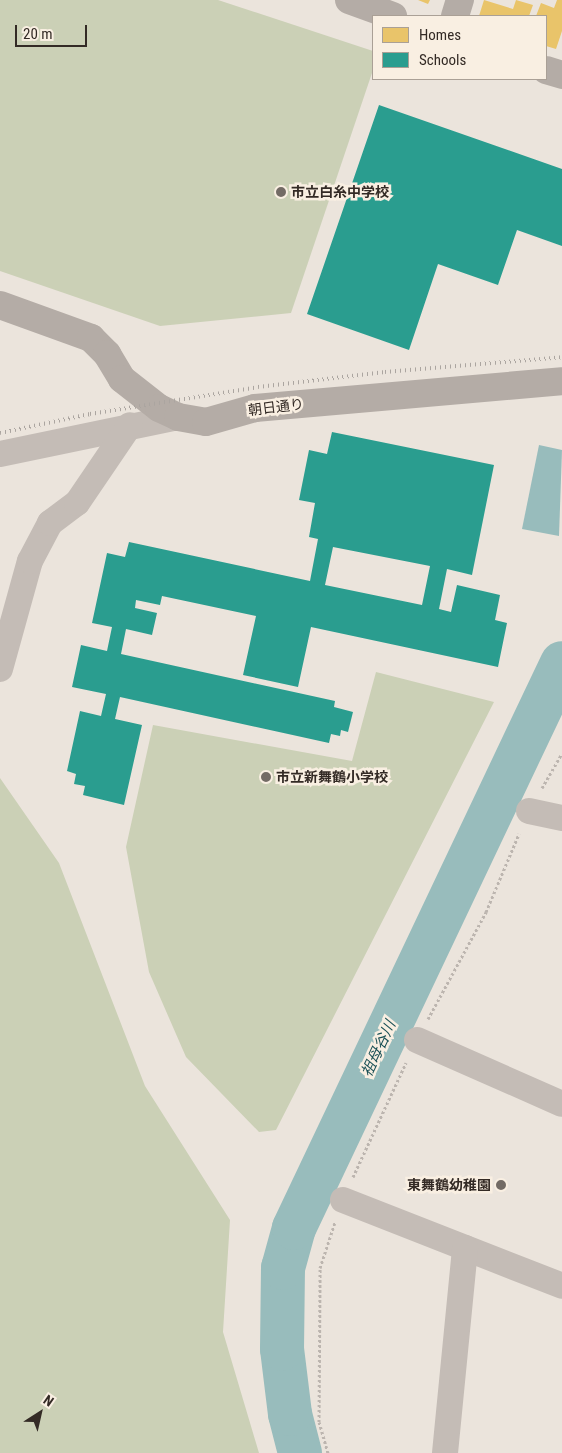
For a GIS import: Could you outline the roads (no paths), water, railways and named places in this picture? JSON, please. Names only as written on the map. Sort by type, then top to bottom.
[{"type":"street","points":[[349,0],[390,15]]},
{"type":"street","points":[[455,15],[460,0]]},
{"type":"street","points":[[547,70],[562,76]]},
{"type":"street","name":"朝日通り","points":[[0,305],[91,338],[107,354],[122,379],[159,408],[178,417],[206,422],[255,408],[562,381]]},
{"type":"street","points":[[0,454],[130,425],[178,417]]},
{"type":"street","points":[[0,669],[30,561],[50,523],[77,503],[130,425]]},
{"type":"street","points":[[529,811],[562,818]]},
{"type":"street","points":[[417,1040],[562,1104]]},
{"type":"street","points":[[343,1200],[562,1286]]},
{"type":"street","points":[[444,1453],[465,1248]]},
{"type":"water","points":[[539,445],[562,450],[559,536],[522,529]]},
{"type":"waterway","name":"祖母谷川","points":[[300,1453],[290,1414],[282,1349],[283,1268],[294,1228],[562,663]]},
{"type":"railway","points":[[0,433],[90,414],[258,387],[385,372],[562,357]]},
{"type":"place","name":"市立白糸中学校","points":[[281,192]]},
{"type":"place","name":"市立新舞鶴小学校","points":[[266,777]]},
{"type":"place","name":"東舞鶴幼稚園","points":[[501,1185]]}]
